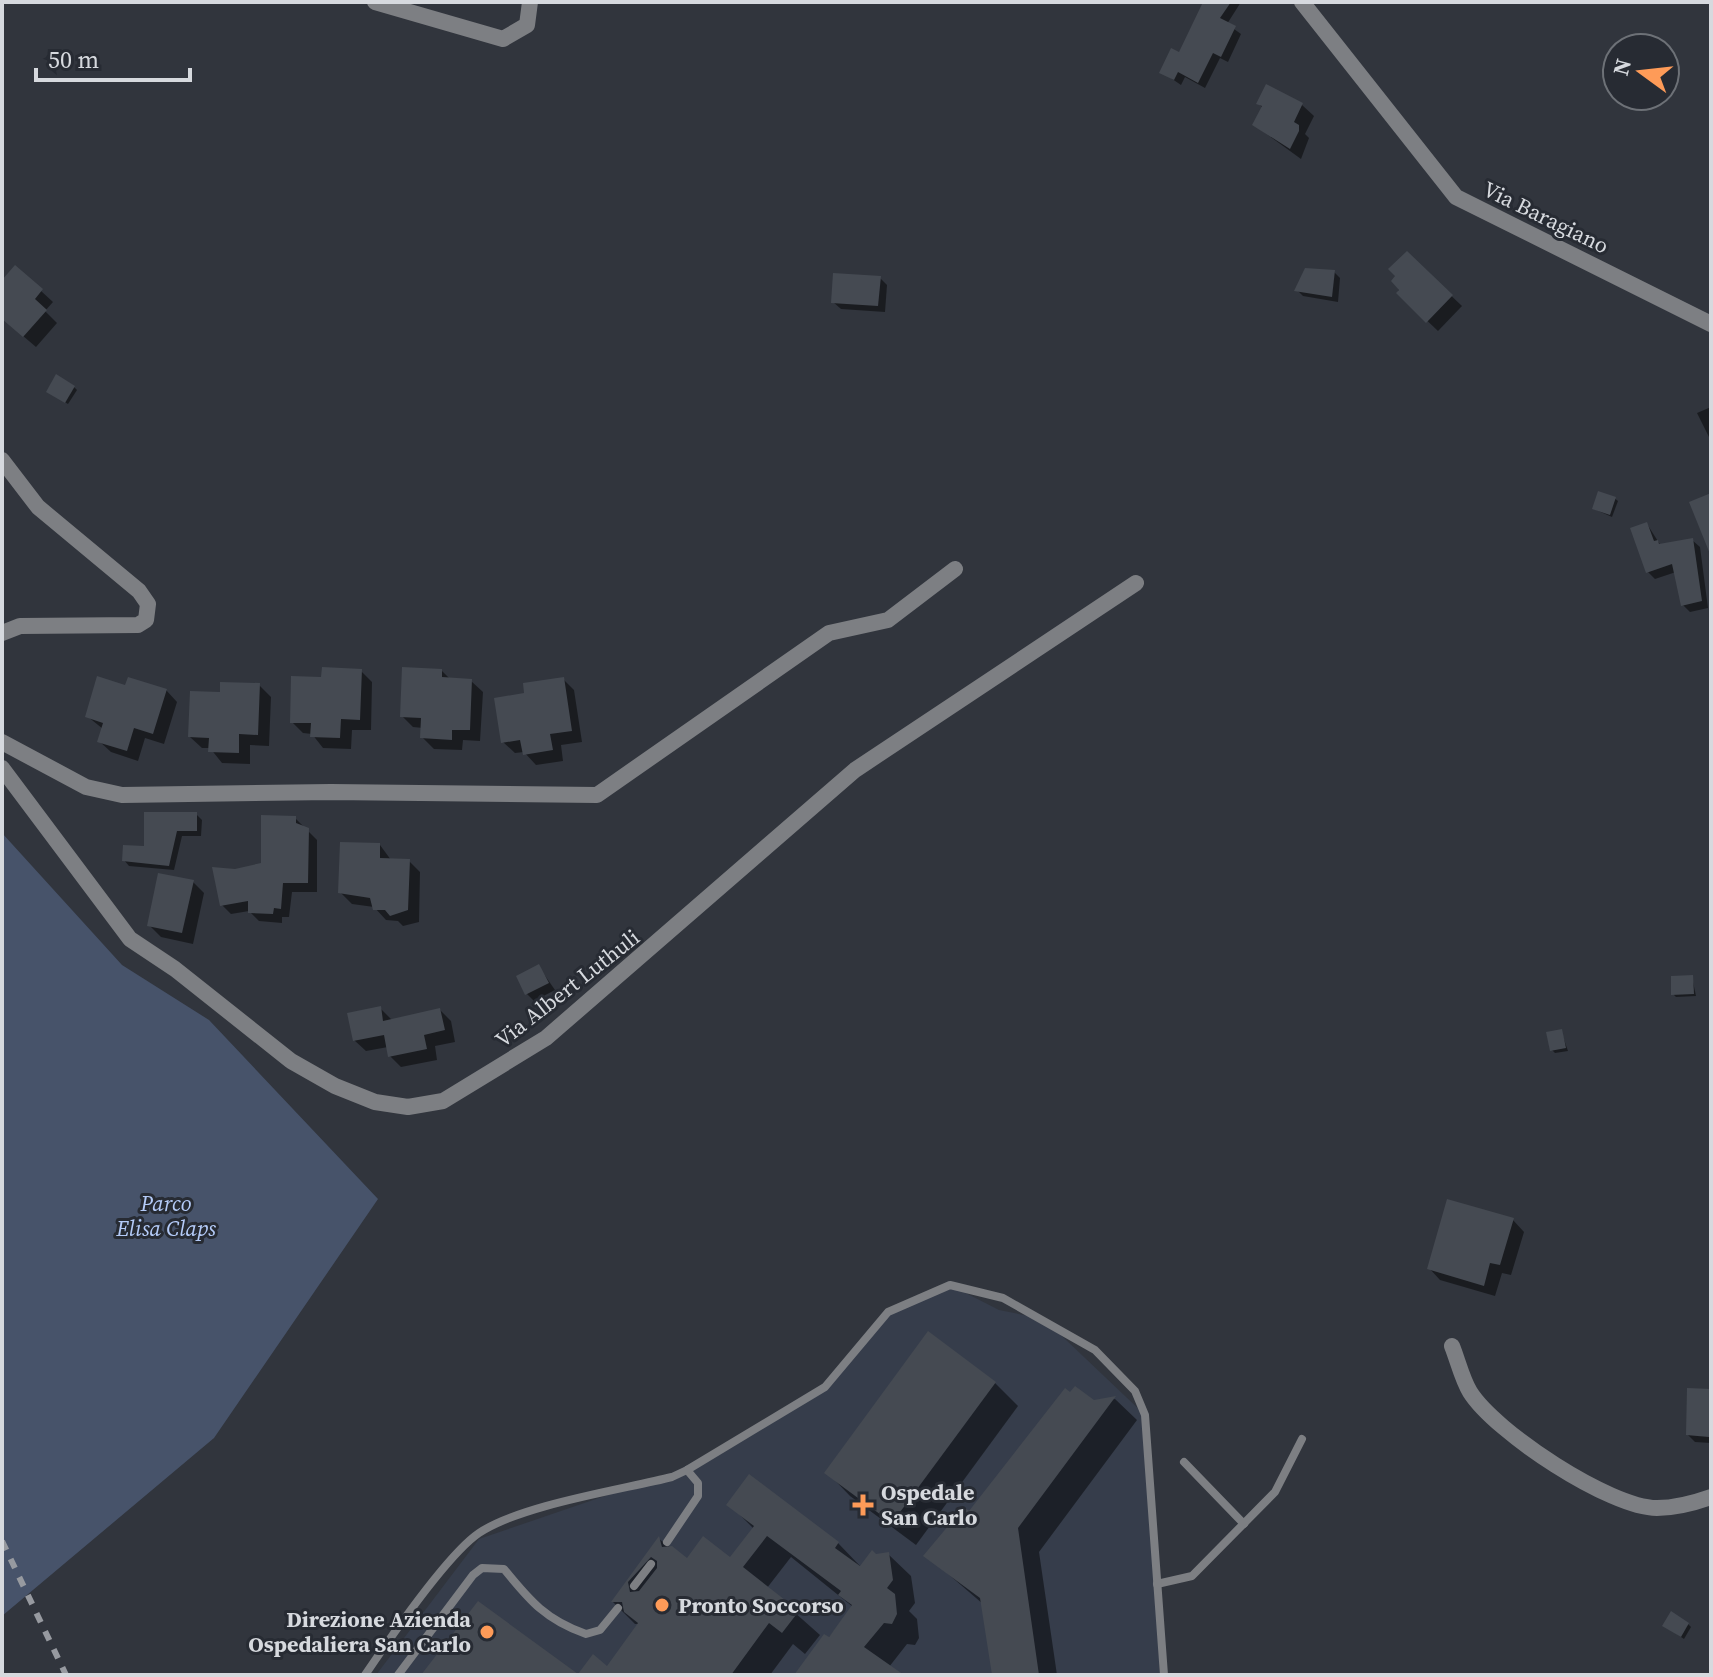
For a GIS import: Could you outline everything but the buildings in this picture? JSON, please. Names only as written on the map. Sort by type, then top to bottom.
[{"type":"street","points":[[375,2],[503,39],[527,25],[530,2]]},
{"type":"street","name":"Via Baragiano","points":[[1302,2],[1456,197],[1711,324]]},
{"type":"street","points":[[2,460],[38,507],[139,591],[148,604],[146,620],[138,625],[20,626],[2,633]]},
{"type":"street","points":[[2,742],[86,787],[122,795],[331,792],[597,795],[829,633],[888,620],[955,569]]},
{"type":"street","name":"Via Albert Luthuli","points":[[2,768],[130,939],[175,969],[291,1061],[335,1086],[375,1102],[419,1105],[443,1101],[478,1083],[546,1038],[855,770],[1136,583]]},
{"type":"street","points":[[1452,1346],[1470,1392],[1495,1420],[1538,1456],[1623,1500],[1654,1509],[1690,1504],[1711,1497]]},
{"type":"lane","points":[[365,1675],[451,1561],[477,1534],[518,1515],[672,1477],[687,1470],[825,1387],[888,1312],[950,1285],[1003,1298],[1095,1350],[1135,1391],[1145,1415],[1164,1675]]},
{"type":"lane","points":[[1157,1584],[1192,1576],[1244,1524],[1275,1492],[1302,1439]]},
{"type":"lane","points":[[1184,1462],[1244,1524]]},
{"type":"lane","points":[[667,1542],[698,1496],[698,1483],[687,1470]]},
{"type":"lane","points":[[634,1586],[651,1564]]},
{"type":"lane","points":[[398,1675],[473,1575],[482,1568],[504,1569],[524,1597],[542,1612],[586,1634],[600,1630],[618,1608]]},
{"type":"shaded area","name":"Ospedale San Carlo","points":[[950,1285],[999,1310],[1044,1319],[1145,1415],[1160,1675],[376,1675],[479,1539],[675,1472],[824,1388],[888,1312]]},
{"type":"green space","name":"Parco Elisa Claps","points":[[2,833],[122,965],[209,1020],[378,1199],[214,1438],[2,1616]]},
{"type":"railway","points":[[2,1541],[66,1675]]},
{"type":"place","name":"Ospedale San Carlo","points":[[863,1505]]},
{"type":"place","name":"Pronto Soccorso","points":[[662,1605]]},
{"type":"place","name":"Direzione Azienda Ospedaliera San Carlo","points":[[487,1632]]}]
